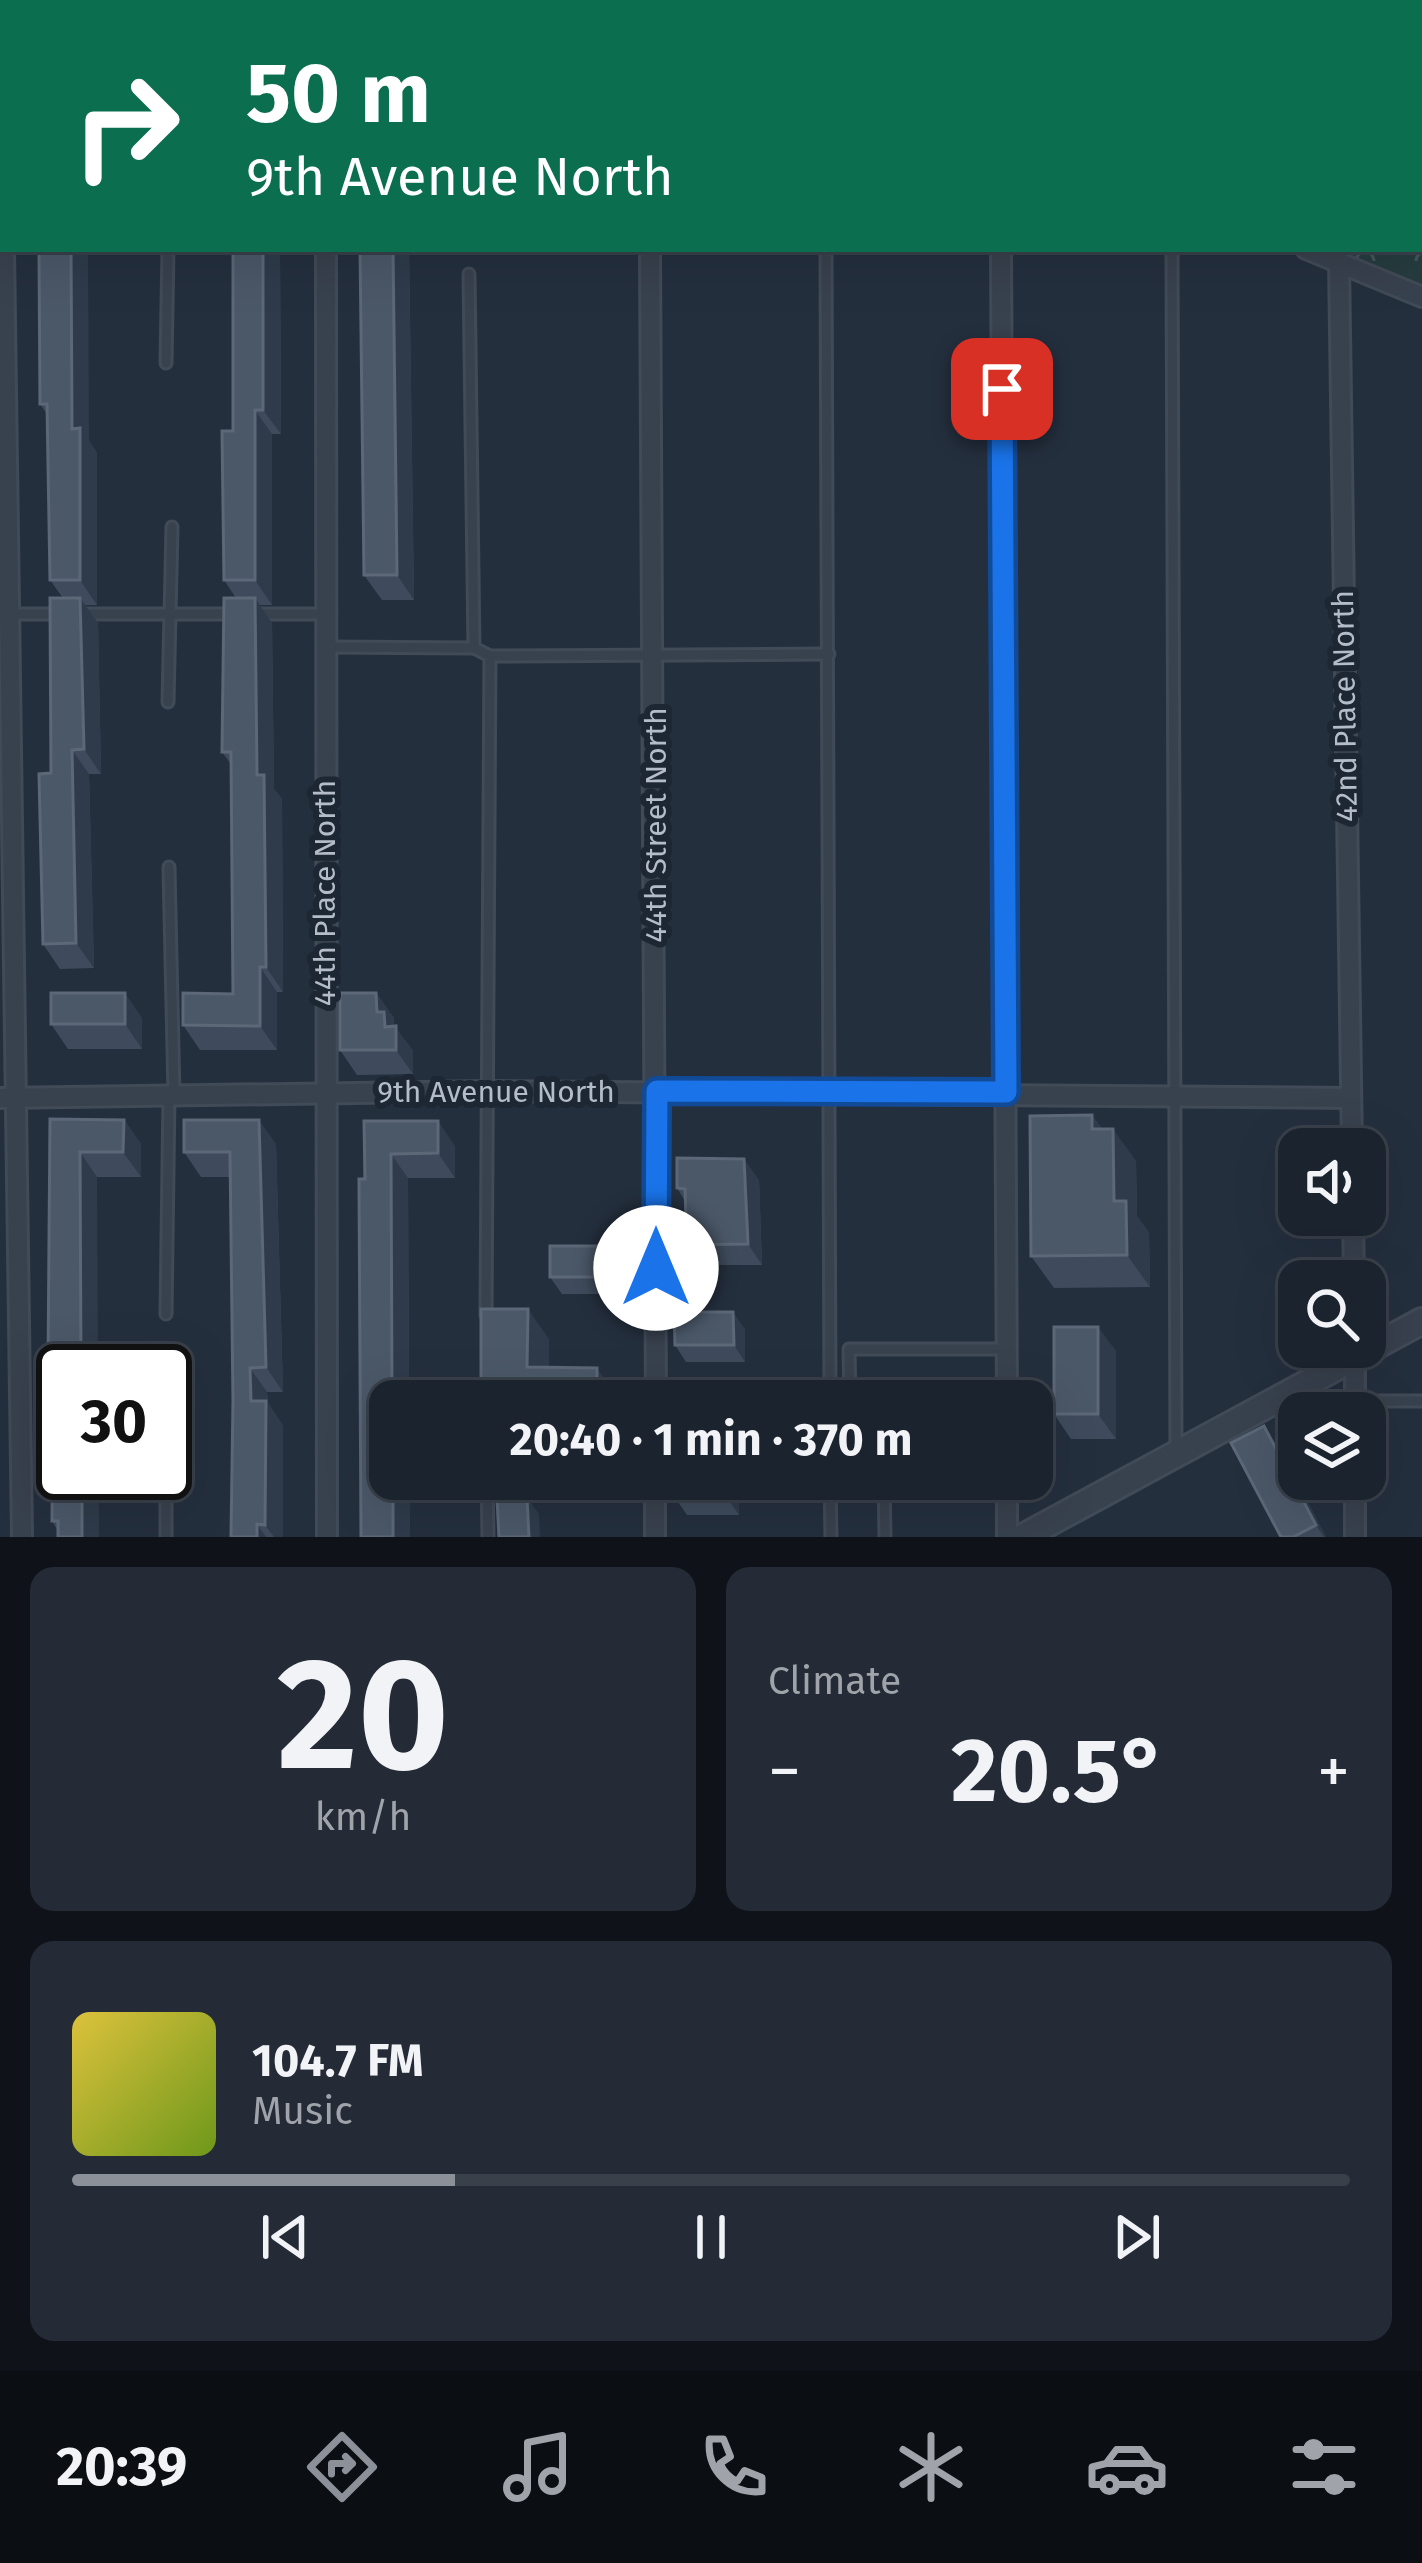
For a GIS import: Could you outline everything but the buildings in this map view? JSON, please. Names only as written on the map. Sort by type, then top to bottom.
[{"type":"street","points":[[4,252],[10,1358],[22,1537]]},
{"type":"street","name":"44th Place North","points":[[326,252],[327,1537]]},
{"type":"street","name":"44th Street North","points":[[650,252],[656,1380]]},
{"type":"street","points":[[1001,252],[1007,1380]]},
{"type":"street","points":[[1314,252],[1422,297]]},
{"type":"street","name":"42nd Place North","points":[[1339,262],[1352,1128]]},
{"type":"street","name":"9th Avenue North","points":[[8,1098],[657,1091],[1351,1098]]},
{"type":"street","points":[[1386,1336],[1422,1321]]},
{"type":"street","points":[[1023,1537],[1323,1368]]},
{"type":"street","points":[[655,1500],[655,1537]]},
{"type":"street","points":[[1007,1500],[1007,1537]]},
{"type":"street","points":[[1355,1500],[1355,1537]]},
{"type":"street","points":[[0,1512],[22,1513]]},
{"type":"lane","points":[[166,363],[168,252]]},
{"type":"lane","points":[[826,252],[830,1380]]},
{"type":"lane","points":[[1172,252],[1176,1452]]},
{"type":"lane","points":[[469,274],[474,648]]},
{"type":"lane","points":[[168,702],[172,527]]},
{"type":"lane","points":[[9,614],[326,614]]},
{"type":"lane","points":[[326,647],[474,648],[490,656],[829,654]]},
{"type":"lane","points":[[486,1329],[490,656]]},
{"type":"lane","points":[[166,1314],[172,1095],[169,867]]},
{"type":"lane","points":[[850,1380],[849,1349],[1007,1349]]},
{"type":"lane","points":[[1386,1404],[1422,1401]]},
{"type":"lane","points":[[166,1500],[166,1537]]},
{"type":"lane","points":[[488,1500],[488,1537]]},
{"type":"lane","points":[[830,1500],[831,1537]]},
{"type":"lane","points":[[884,1500],[885,1537]]},
{"type":"green space","points":[[1332,252],[1422,252],[1422,291]]},
{"type":"route","points":[[656,1268],[657,1091],[1006,1092],[1002,389]]}]
